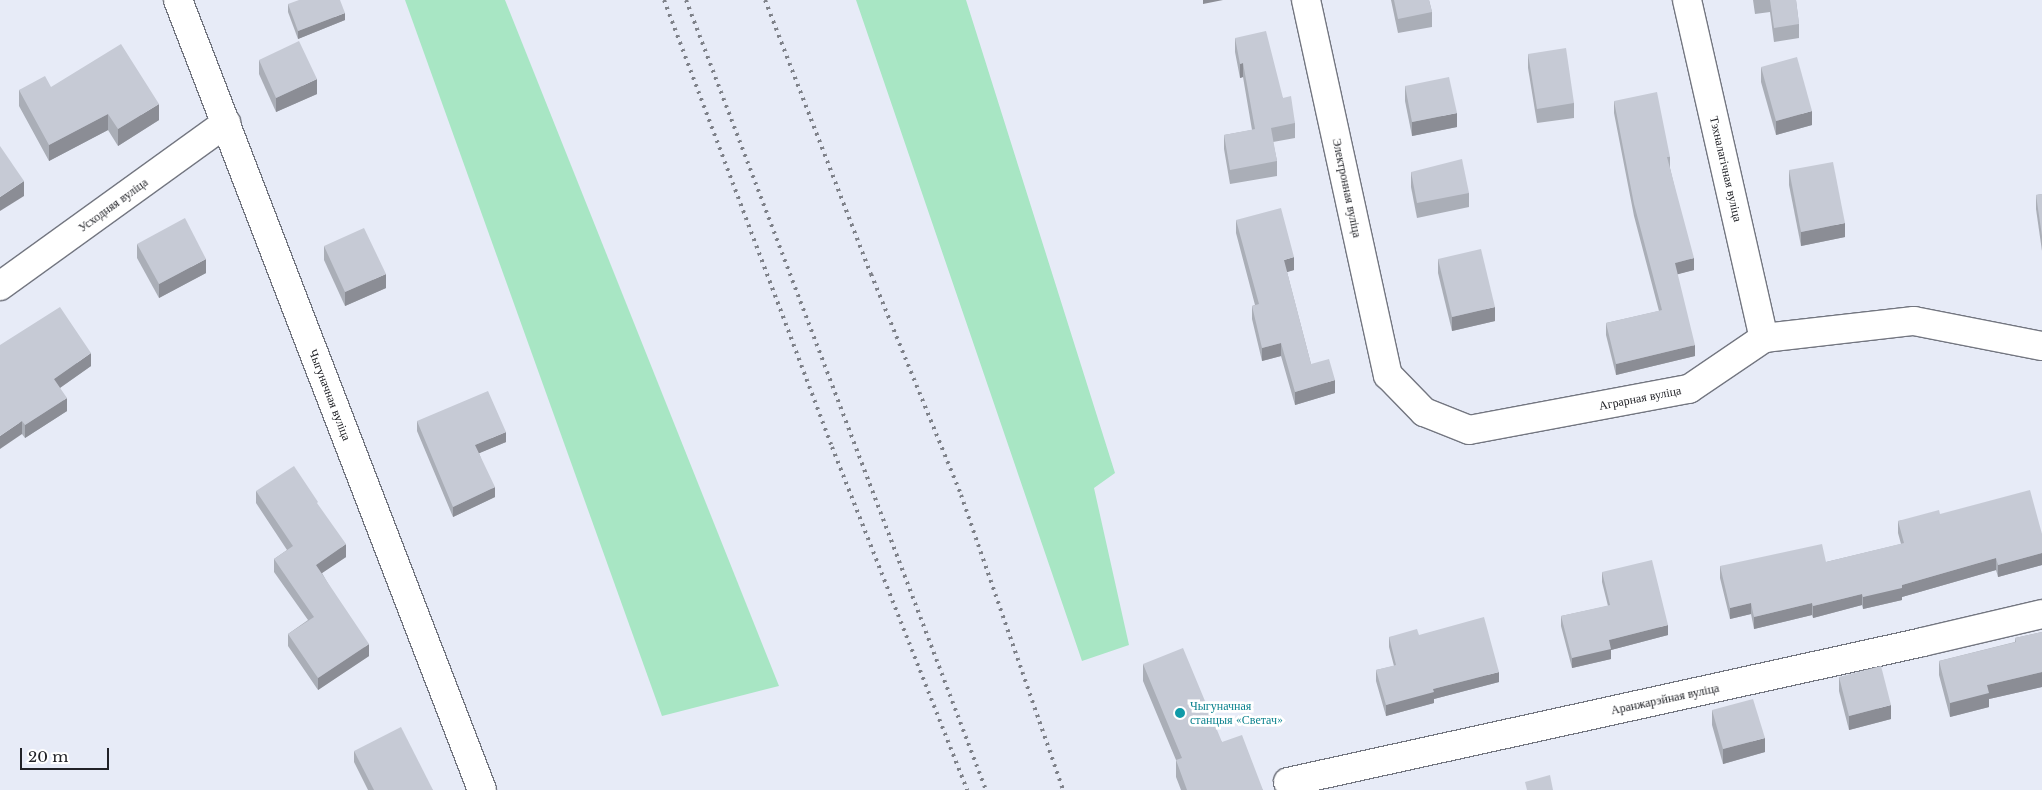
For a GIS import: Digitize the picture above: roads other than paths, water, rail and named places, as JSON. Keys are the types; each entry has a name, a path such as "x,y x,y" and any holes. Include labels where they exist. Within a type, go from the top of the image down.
{"street":[{"name":"Чыгуначная вуліца","path":"178,0 482,790"},
{"name":"Электронная вуліца","path":"1306,0 1388,375"},
{"name":"Тэхналагічная вуліца","path":"1687,0 1764,338"},
{"name":"Усходняя вуліца","path":"0,286 226,123"},
{"name":"Аграрная вуліца","path":"1388,375 1424,412 1469,430 1689,389 1764,338 1914,321 2042,346"},
{"name":"Аранжарэйная вуліца","path":"1288,782 1924,642 2042,614"}],"railway":[{"path":"664,0 832,447 967,790"},
{"path":"686,0 986,790"},
{"path":"765,0 871,274 961,495 1063,790"}],"place":[{"name":"Чыгуначная станцыя «Светач»","path":"1180,713"}]}
